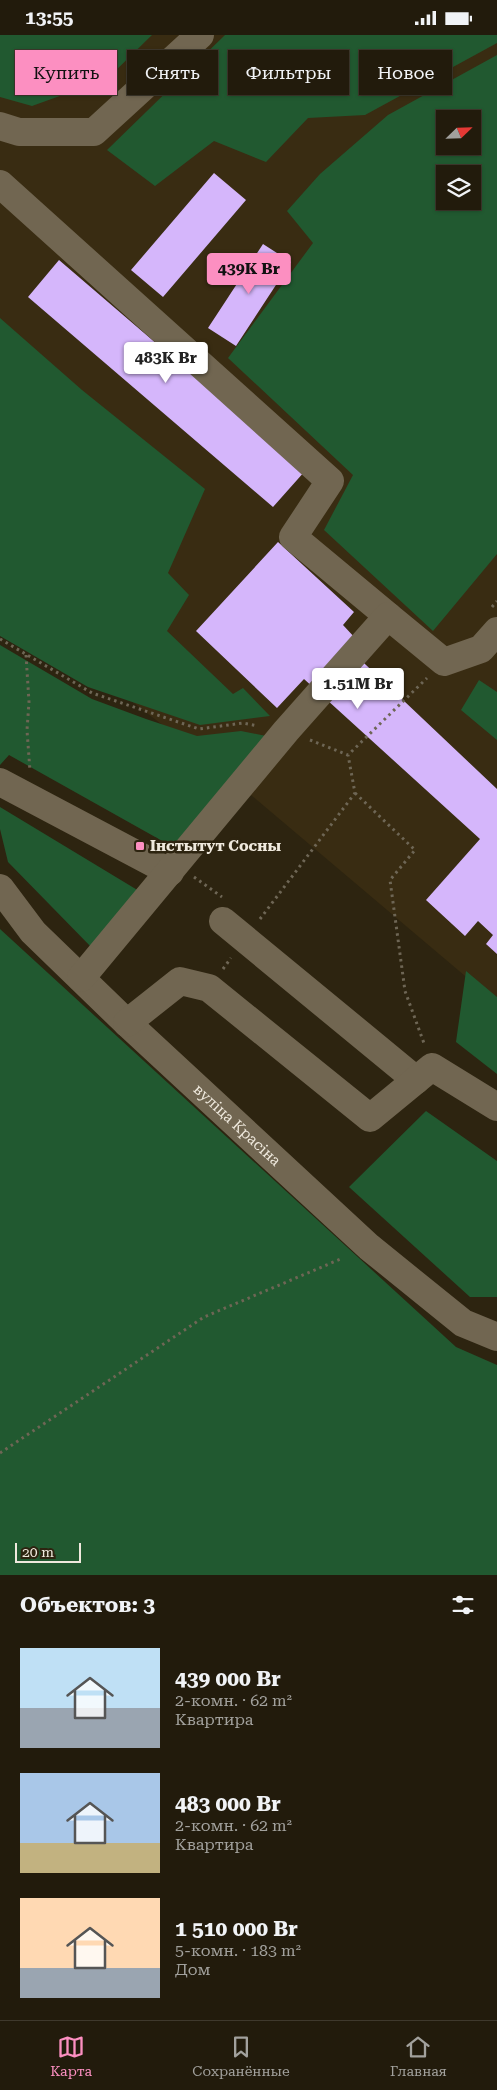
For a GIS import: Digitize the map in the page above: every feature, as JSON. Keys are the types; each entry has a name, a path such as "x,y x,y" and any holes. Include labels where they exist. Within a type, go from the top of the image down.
{"street":[{"path":"0,126 19,132 94,133 200,35"},
{"path":"0,184 330,481 293,537 444,662 481,649 497,631"},
{"path":"81,978 286,731 388,616"},
{"path":"0,782 170,872"},
{"name":"вуліца Красіна","path":"0,888 34,932 127,1023 369,1247 463,1323 497,1337"},
{"path":"223,921 424,1073 497,1107"},
{"path":"127,1023 180,981 208,988 370,1118 424,1073"}],"path":[{"path":"0,639 92,693 199,729 243,723"},
{"path":"26,654 29,701 27,730 30,774"},
{"path":"348,755 444,662"},
{"path":"286,731 348,755"},
{"path":"348,755 355,793 415,850 390,880 405,991 424,1073"},
{"path":"208,988 355,793"},
{"path":"0,1453 204,1317 369,1247"}],"shaded area":[{"path":"0,35 497,35 497,1003 232,779 0,599"}],"green space":[{"path":"0,35 152,35 137,50 127,50 127,59 117,69 117,50 15,50 15,95 63,95 32,106 0,97"},
{"path":"225,35 497,35 497,43 452,68 452,50 359,50 359,95 402,95 365,115 308,118 266,162 214,141 155,186 107,150 163,95 218,95 218,50 210,50"},
{"path":"497,55 497,554 433,631 324,530 353,475 228,358 313,243 287,211 320,174 388,115 424,95 452,95 452,80"},
{"path":"0,318 82,390 205,489 168,573 189,595 167,631 233,694 243,688 270,716 200,725 88,687 0,636"},
{"path":"0,645 92,699 146,719 197,736 241,731 271,737 173,847 9,755 0,765"},
{"path":"479,680 497,692 497,740 461,710"},
{"path":"0,807 139,891 94,950 8,862 0,829"},
{"path":"0,929 456,1347 497,1365 497,1575 0,1575"},
{"path":"466,971 497,997 497,1074 456,1042"},
{"path":"426,1111 497,1161 497,1297 470,1297 349,1187"}],"building":[{"path":"214,173 246,200 163,297 131,270"},
{"path":"263,244 291,262 236,346 208,328"},
{"path":"59,260 305,471 273,507 28,297"},
{"path":"278,542 354,612 343,625 356,639 347,647 497,789 497,954 486,944 493,935 478,921 465,936 426,900 480,839 304,679 277,708 196,631"}],"place":[{"name":"Інстытут Сосны","path":"140,846"}]}
